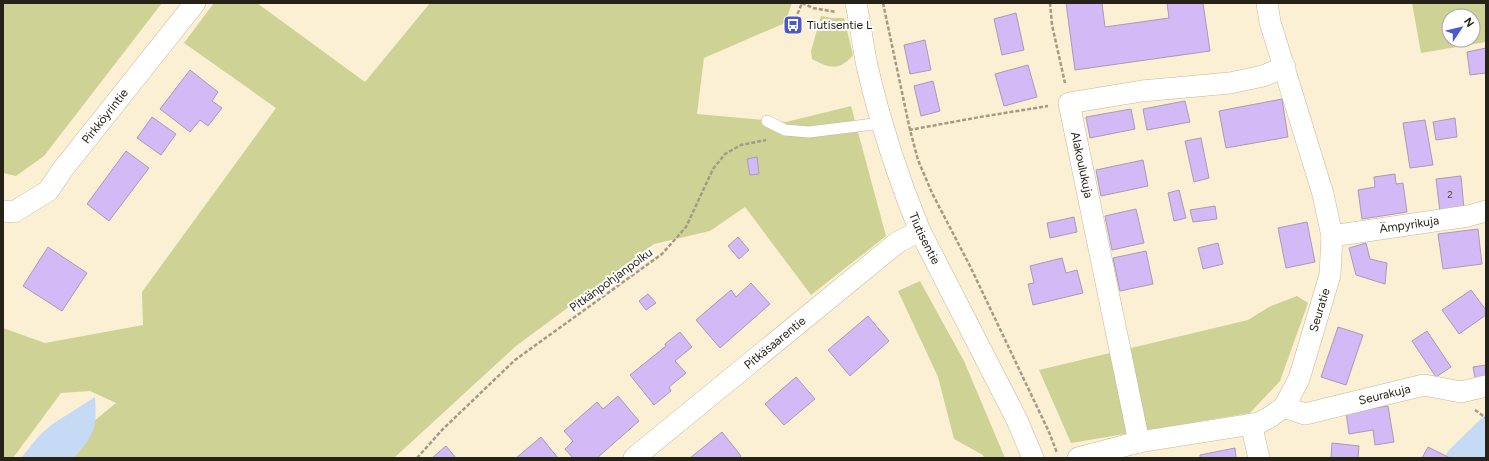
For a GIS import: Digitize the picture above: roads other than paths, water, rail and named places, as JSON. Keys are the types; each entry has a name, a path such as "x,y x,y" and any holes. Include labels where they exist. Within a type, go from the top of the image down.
{"street":[{"name":"Pirkköyrintie","path":"3,211 14,212 48,191 63,169 196,3"},
{"name":"Tiutisentie","path":"856,3 867,66 882,123 909,204 920,232 1017,420 1033,458"},
{"name":"Seuratie","path":"1078,458 1140,442 1259,423 1284,407 1299,379 1330,275 1332,236 1323,194 1270,22 1267,3"},
{"name":"Alakoulukuja","path":"1140,442 1069,103 1142,91 1230,83 1263,76 1285,67"},
{"name":"Ämpyrikuja","path":"1332,236 1468,216 1486,211"},
{"name":"Pitkäsaarentie","path":"634,458 898,242 920,232"},
{"name":"Seurakuja","path":"1284,407 1305,414 1424,385 1461,392 1486,386"},
{"path":"1251,424 1259,458"}],"lane":[{"path":"767,120 785,130 809,132 882,123"}],"water":[{"path":"95,397 96,416 93,430 86,443 74,458 21,458 38,437 51,425"},
{"path":"1486,414 1486,458 1443,458 1450,449"}],"place":[{"name":"Tiutisentie L","path":"793,25"}]}
